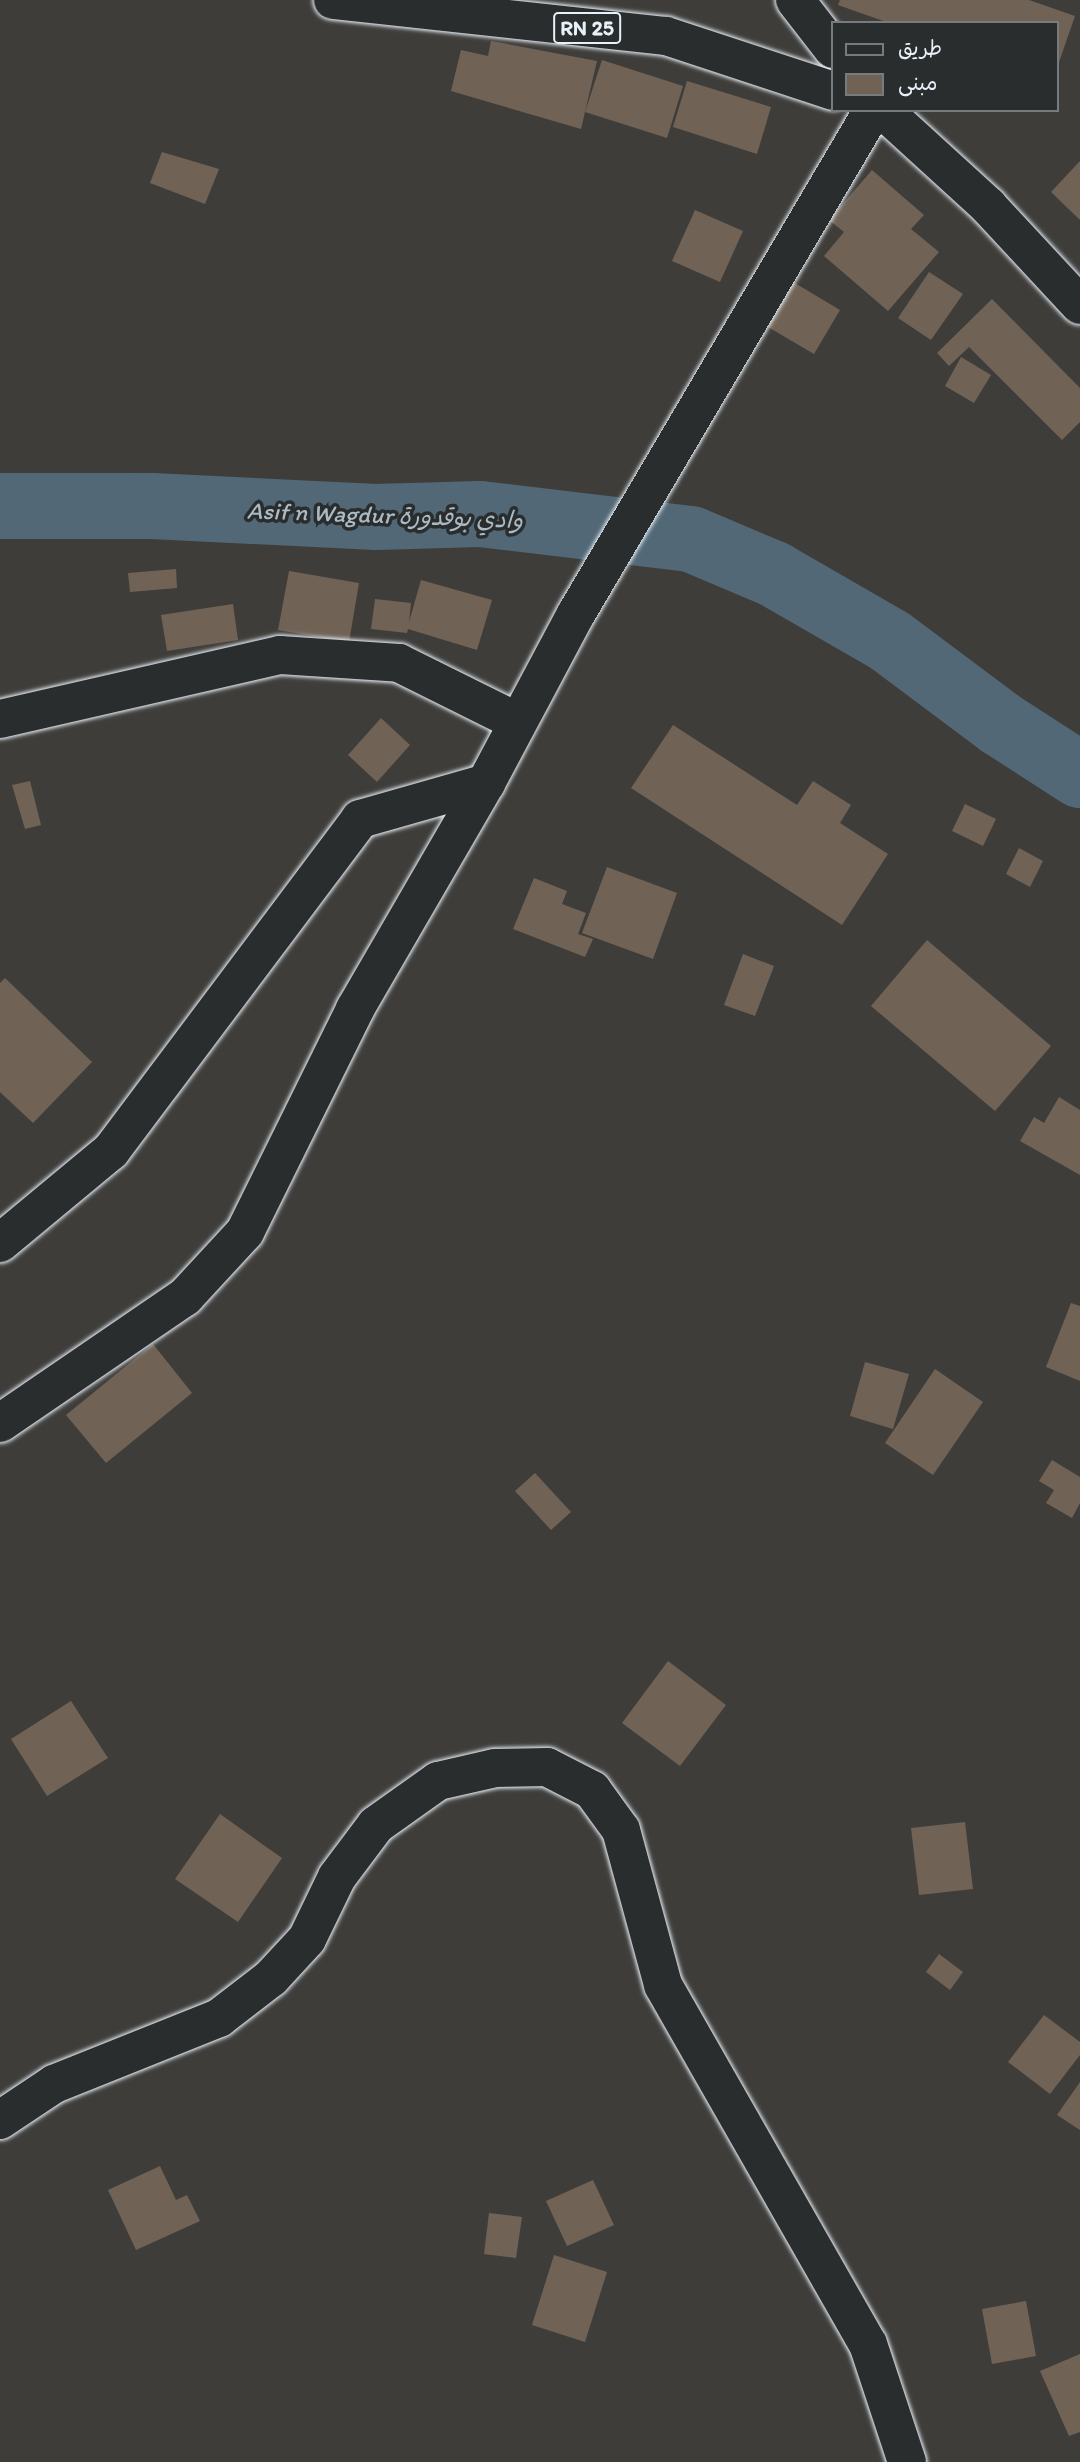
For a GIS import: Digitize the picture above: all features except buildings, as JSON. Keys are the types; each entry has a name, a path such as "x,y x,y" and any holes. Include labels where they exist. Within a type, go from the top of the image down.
{"main road":[{"name":"RN 25","path":"333,0 666,36 832,91"},
{"path":"794,0 832,48"},
{"path":"0,1423 185,1297 245,1232 355,1009 486,783 516,720 872,112"},
{"path":"885,112 988,206 1080,306"},
{"path":"0,719 280,655 399,663 516,720"},
{"path":"0,1243 111,1151 360,819 486,783"},
{"path":"0,2120 54,2084 219,2018 261,1986 307,1939 337,1877 376,1825 438,1781 495,1768 547,1767 592,1790 621,1830 663,1985 868,2344 907,2462"}],"waterway":[{"name":"Asif n Wagdur وادي بوقدورة","path":"0,506 152,506 376,517 480,514 691,539 774,574 890,641 1001,724 1080,775"}]}
